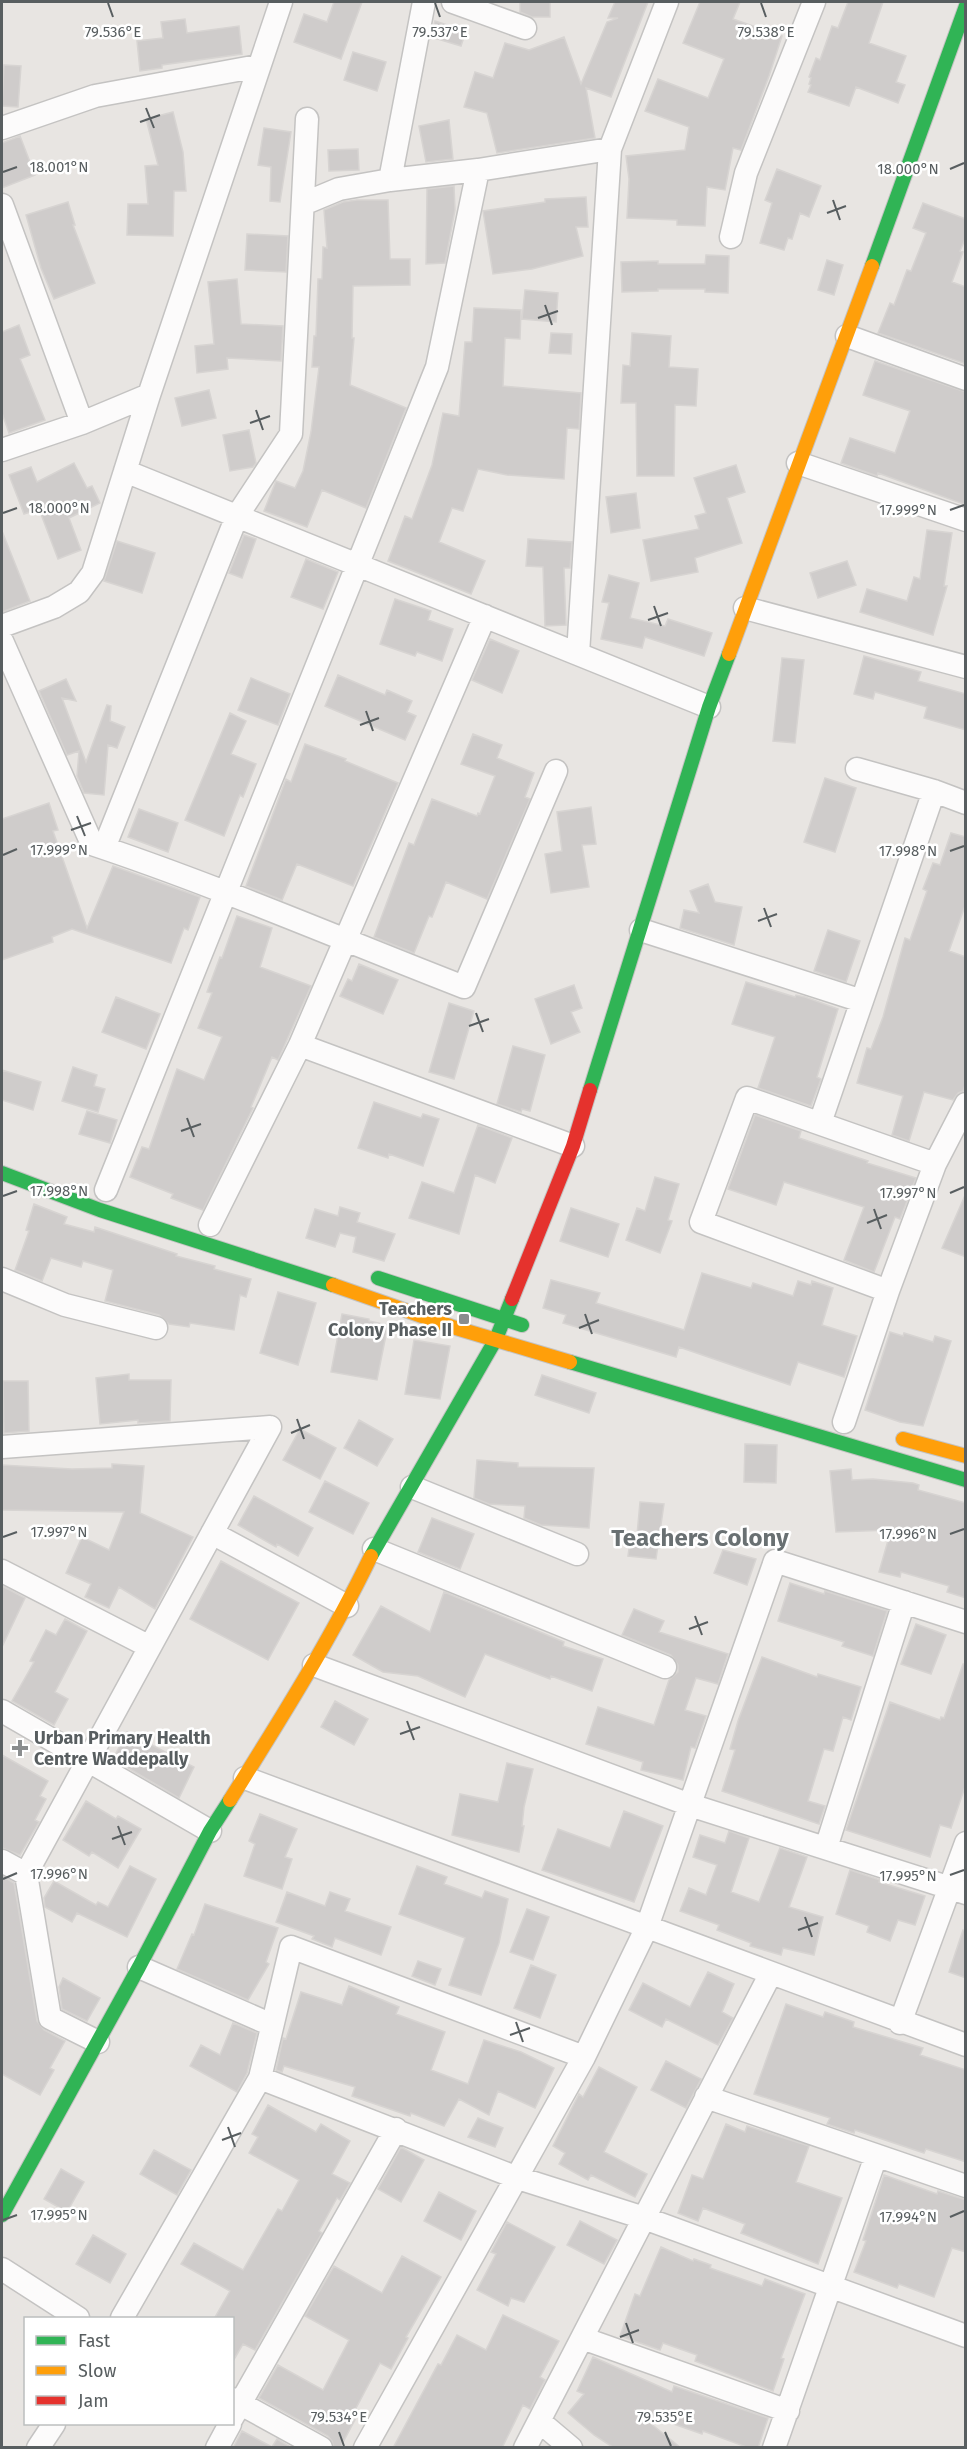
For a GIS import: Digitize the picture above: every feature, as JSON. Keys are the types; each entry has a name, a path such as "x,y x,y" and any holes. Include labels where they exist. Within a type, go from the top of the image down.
{"street":[{"path":"2,626 54,607 80,592 93,573 149,395 281,2"},
{"path":"390,180 424,2"},
{"path":"453,2 525,28"},
{"path":"578,654 610,149 667,2"},
{"path":"731,237 746,173 814,2"},
{"path":"2,2215 139,1967 210,1831 314,1665 374,1549 496,1339 573,1146 709,707 847,336 965,9"},
{"path":"2,128 95,96 259,66"},
{"path":"104,848 237,516 291,434 307,120"},
{"path":"303,204 339,189 610,149"},
{"path":"106,1190 228,892 437,367 478,170"},
{"path":"2,205 82,423"},
{"path":"847,336 966,379"},
{"path":"2,450 82,423 149,395"},
{"path":"798,463 966,520"},
{"path":"125,471 709,707"},
{"path":"745,608 966,667"},
{"path":"209,1225 300,1045 485,616"},
{"path":"2,641 92,844 228,892 464,987 556,771"},
{"path":"857,769 934,791 966,803"},
{"path":"820,1124 934,791"},
{"path":"641,930 862,1000"},
{"path":"300,1045 573,1146"},
{"path":"888,1291 701,1222 747,1098 935,1164"},
{"path":"845,1422 888,1291 935,1164 966,1104"},
{"path":"2,1173 100,1210 369,1297 456,1328 966,1480"},
{"path":"367,1274 534,1329"},
{"path":"2,1279 56,1302 156,1328"},
{"path":"2,1447 270,1427 26,1874 50,2018 98,2042"},
{"path":"888,1435 966,1456"},
{"path":"412,1487 577,1554"},
{"path":"212,1533 346,1606"},
{"path":"374,1549 665,1667"},
{"path":"365,2448 584,2056 647,1927 775,1561 966,1622"},
{"path":"2,1571 150,1647"},
{"path":"826,1848 904,1602"},
{"path":"314,1665 690,1805 957,1890"},
{"path":"2,1711 210,1831"},
{"path":"245,1778 966,2045"},
{"path":"900,2022 957,1890 966,1843"},
{"path":"2,1861 26,1874"},
{"path":"123,2317 260,2078 291,1947 584,2056"},
{"path":"139,1967 272,2025"},
{"path":"525,2448 771,1973"},
{"path":"260,2078 515,2177 644,2218 966,2336"},
{"path":"706,2097 966,2186"},
{"path":"321,2448 235,2407 396,2129"},
{"path":"774,2448 876,2156"},
{"path":"2,2270 75,2317"},
{"path":"582,2338 788,2411"},
{"path":"539,2421 571,2448"},
{"path":"38,2448 53,2425"},
{"path":"218,2448 230,2425"}],"building":[{"path":"334,2 362,2 341,59 294,42 304,14 327,22"},
{"path":"520,2 550,2 550,17 532,17 520,12"},
{"path":"615,2 648,2 611,97 586,88 595,138 497,153 487,113 464,107 475,72 493,78 505,43 529,50 564,37 581,84 607,22 618,18 608,18"},
{"path":"700,2 740,2 733,19 782,36 769,76 741,150 733,148 725,190 707,187 705,226 677,225 677,220 627,218 629,179 626,156 685,150 689,127 645,111 658,79 708,98 724,59 683,43"},
{"path":"848,2 883,2 869,43 906,56 896,82 905,85 898,103 856,87 849,106 808,92 811,85 809,77 816,58 820,60 832,26 838,28"},
{"path":"185,19 187,33 239,26 242,54 162,65 162,68 140,71 137,41 163,38 161,22"},
{"path":"435,21 466,31 461,46 431,37"},
{"path":"353,52 386,62 377,91 344,80"},
{"path":"4,65 21,66 18,107 2,106"},
{"path":"173,112 183,152 186,191 174,191 173,236 127,235 128,204 148,204 145,166 158,165 146,119"},
{"path":"449,120 453,159 426,162 419,126"},
{"path":"264,128 291,132 280,202 270,201 271,167 258,165"},
{"path":"20,136 35,175 2,188 2,143"},
{"path":"358,149 359,170 329,171 328,150"},
{"path":"777,169 821,186 809,217 800,213 792,239 788,238 784,250 760,243 772,203 765,200"},
{"path":"454,186 455,210 445,263 426,264 427,189"},
{"path":"586,197 588,227 576,227 583,256 532,269 493,274 483,211 545,202 545,199"},
{"path":"388,200 390,259 410,259 410,285 353,286 352,338 354,338 350,385 406,408 366,508 322,490 307,527 264,511 276,481 295,488 303,471 311,432 319,367 312,367 314,336 316,336 318,279 322,279 323,247 327,248 324,210 343,202"},
{"path":"68,202 75,225 73,225 95,283 54,299 41,268 26,215"},
{"path":"923,203 966,219 966,237 960,251 963,252 952,282 966,287 966,364 878,333 890,303 894,305 907,270 911,271 926,233 913,228"},
{"path":"247,234 288,236 286,272 245,270"},
{"path":"706,255 729,256 728,293 705,292 705,289 622,292 621,262 658,261 658,264 705,264"},
{"path":"827,260 843,265 834,295 818,290"},
{"path":"237,279 241,324 283,326 281,361 227,358 228,369 197,373 195,346 214,344 208,282"},
{"path":"525,290 558,293 556,322 522,319"},
{"path":"474,308 521,310 520,339 505,338 503,386 581,393 579,429 567,428 564,479 507,475 478,469 463,511 452,508 439,542 485,561 471,594 388,561 405,516 412,519 432,465 443,413 459,416 465,342 472,342"},
{"path":"19,325 30,355 20,359 45,420 9,433 2,413 2,332"},
{"path":"551,333 572,334 571,354 549,353"},
{"path":"632,333 671,336 669,367 698,369 696,406 675,405 674,476 637,476 636,403 621,403 623,365 630,366"},
{"path":"875,361 966,392 966,505 878,473 877,476 841,463 850,438 895,453 910,411 863,395"},
{"path":"209,390 216,418 182,426 175,398"},
{"path":"249,430 256,463 253,467 230,471 223,435"},
{"path":"74,463 87,488 92,486 100,503 69,518 81,550 58,559 39,509 24,514 9,475 31,467 37,482"},
{"path":"736,465 745,492 727,498 742,543 695,558 698,572 651,581 643,540 699,529 695,516 706,513 694,478"},
{"path":"636,493 640,528 611,533 606,497"},
{"path":"927,530 952,533 944,586 947,586 933,635 860,612 867,589 907,601 914,577 920,579"},
{"path":"2,531 30,601 2,612"},
{"path":"244,535 256,539 242,578 229,573"},
{"path":"528,539 572,542 570,568 564,568 566,625 545,626 543,567 526,566"},
{"path":"117,541 155,553 142,593 104,581"},
{"path":"306,559 338,572 323,609 291,597"},
{"path":"847,561 856,585 818,598 810,573"},
{"path":"609,575 639,583 630,618 665,626 668,619 712,633 704,656 645,637 642,648 601,639 609,603 602,602"},
{"path":"395,599 431,611 428,620 453,629 442,661 417,652 415,656 380,644"},
{"path":"490,639 519,651 502,693 472,680"},
{"path":"864,656 921,672 918,681 966,694 966,730 924,718 927,707 875,692 873,699 854,694"},
{"path":"782,658 804,660 795,743 773,741"},
{"path":"338,675 385,695 387,690 412,701 407,712 416,716 405,740 325,706"},
{"path":"251,678 290,694 278,725 238,710"},
{"path":"66,679 76,701 62,698 86,762 107,705 111,706 110,721 125,727 117,748 108,745 104,795 84,793 77,776 79,751 67,755 39,691"},
{"path":"230,713 246,721 231,754 256,764 243,797 240,795 224,836 185,820"},
{"path":"473,734 502,745 497,758 534,773 525,797 530,799 487,899 446,882 414,953 374,937 409,843 414,845 432,799 477,816 478,813 480,814 495,776 461,764"},
{"path":"305,744 346,759 345,761 398,783 353,886 297,864 282,900 246,886 286,779 291,782"},
{"path":"825,778 856,788 835,852 804,842"},
{"path":"49,803 58,830 53,831 87,928 113,866 200,897 188,930 184,928 171,963 72,929 52,937 53,942 2,960 2,819"},
{"path":"591,807 596,844 582,845 589,887 551,893 545,854 562,851 557,812"},
{"path":"139,809 178,823 168,852 128,837"},
{"path":"951,833 966,837 966,903 949,951 966,957 966,1082 963,1091 958,1093 953,1100 924,1092 909,1141 892,1135 903,1096 857,1083 867,1048 871,1049 883,1017 905,938 910,940 927,891 923,889 933,863 940,865"},
{"path":"708,884 715,902 742,907 734,945 680,928 684,910 699,913 690,891"},
{"path":"237,916 272,928 260,967 311,986 278,1060 272,1057 251,1107 253,1108 203,1210 171,1198 173,1194 130,1177 142,1147 149,1149 177,1069 204,1080 222,1037 198,1028 212,993 207,992"},
{"path":"828,930 860,941 846,982 814,971"},
{"path":"359,964 398,980 383,1014 340,996 348,979 352,981"},
{"path":"746,982 795,997 796,995 805,997 838,1009 817,1077 821,1079 811,1106 758,1088 775,1037 732,1024"},
{"path":"574,985 582,1008 571,1012 580,1032 551,1044 535,999"},
{"path":"116,997 160,1014 146,1049 102,1032"},
{"path":"449,1003 474,1011 454,1079 429,1072"},
{"path":"513,1046 545,1055 530,1111 522,1109 521,1112 497,1104"},
{"path":"73,1067 97,1075 94,1086 105,1089 98,1112 62,1101"},
{"path":"2,1070 41,1082 33,1110 2,1100"},
{"path":"374,1102 421,1118 423,1114 439,1119 423,1166 389,1154 388,1158 358,1148"},
{"path":"87,1111 117,1120 110,1143 79,1134"},
{"path":"755,1115 801,1131 799,1138 916,1178 900,1219 895,1217 874,1272 844,1260 864,1207 784,1182 776,1205 728,1189"},
{"path":"478,1125 512,1138 495,1183 475,1175 459,1234 409,1218 422,1182 454,1193"},
{"path":"655,1177 679,1184 668,1220 672,1221 660,1253 626,1240 637,1208 645,1211"},
{"path":"966,1193 966,1257 942,1248"},
{"path":"34,1204 67,1217 64,1224 94,1232 95,1227 177,1254 176,1256 215,1266 214,1269 251,1279 246,1297 240,1295 234,1330 190,1323 189,1327 169,1324 159,1315 105,1301 113,1270 83,1261 81,1267 51,1258 42,1281 15,1270 29,1231 26,1230"},
{"path":"340,1207 360,1213 357,1222 395,1234 384,1261 353,1252 356,1237 340,1233 335,1247 306,1238 315,1209 338,1216"},
{"path":"571,1208 619,1224 608,1257 560,1241"},
{"path":"702,1273 751,1288 753,1283 793,1296 798,1281 811,1285 812,1281 833,1288 822,1325 857,1336 844,1377 798,1362 790,1385 679,1347 676,1357 563,1323 566,1315 543,1308 551,1280 600,1293 596,1303 684,1330"},
{"path":"278,1292 316,1303 298,1365 260,1353"},
{"path":"342,1314 388,1325 377,1380 331,1372"},
{"path":"890,1332 903,1336 904,1333 933,1342 935,1336 951,1341 923,1426 900,1422 865,1410"},
{"path":"414,1340 450,1346 440,1399 405,1394"},
{"path":"129,1374 129,1380 171,1380 170,1421 138,1423 138,1420 100,1424 96,1378"},
{"path":"542,1375 596,1393 589,1413 535,1395"},
{"path":"3,1381 28,1381 29,1431 4,1433"},
{"path":"359,1420 393,1439 377,1466 344,1448"},
{"path":"300,1429 336,1448 320,1479 283,1460"},
{"path":"745,1444 777,1445 776,1483 744,1482"},
{"path":"477,1460 518,1463 518,1467 594,1468 589,1528 541,1525 524,1518 525,1506 489,1504 474,1498"},
{"path":"112,1464 144,1466 140,1513 193,1537 155,1609 119,1587 109,1608 85,1597 91,1584 66,1573 82,1537 109,1550 124,1512 2,1510 2,1465 72,1469 112,1468"},
{"path":"851,1469 852,1480 873,1479 913,1483 919,1485 918,1490 966,1503 966,1598 947,1592 949,1586 901,1572 900,1577 879,1572 891,1530 836,1532 830,1471"},
{"path":"325,1481 369,1503 353,1534 309,1512"},
{"path":"254,1496 313,1528 298,1556 277,1544 276,1547 238,1525"},
{"path":"640,1502 664,1504 656,1559 628,1556 631,1534 637,1535"},
{"path":"432,1518 474,1534 460,1569 418,1552"},
{"path":"723,1550 756,1559 747,1585 714,1573"},
{"path":"221,1561 299,1603 268,1660 190,1619"},
{"path":"790,1583 824,1594 825,1591 887,1611 873,1656 842,1646 844,1642 778,1621"},
{"path":"2,1586 25,1598 2,1647"},
{"path":"444,1592 564,1642 563,1646 603,1659 592,1691 551,1676 550,1679 485,1654 465,1697 418,1676 383,1672 353,1655 381,1606 430,1632"},
{"path":"634,1609 664,1621 659,1632 728,1654 718,1684 696,1678 685,1710 706,1716 695,1748 691,1747 683,1780 641,1770 643,1762 586,1744 598,1707 654,1725 669,1680 678,1672 678,1665 671,1655 622,1635"},
{"path":"65,1619 87,1631 55,1692 68,1699 54,1725 12,1701 34,1662 30,1661 46,1630 56,1635"},
{"path":"916,1624 946,1635 931,1674 901,1664"},
{"path":"762,1657 817,1677 818,1674 861,1687 851,1720 843,1717 833,1751 824,1749 808,1801 825,1806 819,1824 722,1791 735,1750 730,1749 738,1721"},
{"path":"963,1664 966,1664 966,1784 951,1828 940,1825 930,1857 846,1830 890,1702 940,1720 941,1717 944,1718"},
{"path":"335,1701 368,1719 354,1745 321,1727"},
{"path":"127,1732 194,1767 179,1798 113,1759"},
{"path":"2,1755 48,1781 40,1796 46,1799 35,1820 39,1822 20,1855 2,1848"},
{"path":"507,1763 533,1769 524,1807 522,1826 524,1826 519,1852 452,1835 460,1794 498,1802"},
{"path":"86,1801 116,1819 118,1816 141,1829 118,1868 92,1852 89,1856 63,1840"},
{"path":"624,1811 663,1826 634,1902 542,1870 558,1829 610,1848"},
{"path":"260,1814 297,1829 285,1857 292,1859 282,1889 244,1876 255,1844 249,1841"},
{"path":"729,1831 749,1838 731,1892 759,1902 780,1848 807,1857 789,1907 823,1917 814,1955 783,1948 781,1955 750,1946 751,1943 717,1930 719,1925 680,1911 689,1888 706,1895 717,1865 693,1857 700,1835 725,1843"},
{"path":"130,1866 156,1879 127,1937 77,1913 72,1922 45,1907 44,1898 54,1881 96,1905 98,1902 108,1907"},
{"path":"417,1866 447,1877 444,1884 482,1898 485,1891 508,1899 499,1943 481,1995 449,1985 465,1938 399,1914"},
{"path":"850,1870 880,1880 879,1882 925,1896 915,1925 898,1920 890,1941 867,1932 869,1926 836,1914"},
{"path":"2,1876 14,1883 37,2021 44,2030 65,2041 50,2068 54,2070 40,2095 2,2074"},
{"path":"287,1892 325,1906 330,1892 350,1899 345,1911 391,1927 381,1955 335,1938 332,1947 312,1939 314,1936 276,1922"},
{"path":"205,1904 278,1928 266,1962 269,1964 248,2000 177,1969 192,1934 194,1935"},
{"path":"527,1909 549,1917 533,1960 510,1952"},
{"path":"963,1930 966,1931 966,1978 949,1972"},
{"path":"418,1961 441,1969 435,1985 412,1976"},
{"path":"531,1965 556,1975 540,2018 514,2008"},
{"path":"708,1972 734,1984 722,2012 733,2018 718,2045 666,2019 662,2027 629,2010 643,1983 690,2007"},
{"path":"63,1978 100,1998 87,2021 62,2009 59,1987"},
{"path":"349,1986 399,2007 396,2014 445,2032 431,2070 468,2084 484,2040 521,2052 554,2068 535,2108 498,2091 489,2115 459,2099 444,2126 411,2113 410,2116 352,2096 355,2087 284,2066 282,2072 276,2070 283,2038 286,2039 301,1992 342,2005"},
{"path":"786,2004 823,2017 825,2012 854,2022 853,2027 923,2048 920,2055 966,2070 966,2162 926,2149 924,2153 855,2130 854,2133 827,2124 830,2118 754,2094"},
{"path":"233,2023 257,2033 247,2073 237,2092 190,2066 201,2045 220,2055"},
{"path":"666,2061 701,2079 686,2108 651,2090"},
{"path":"599,2067 637,2087 604,2152 647,2174 635,2197 591,2175 588,2180 559,2164 565,2153 553,2146 579,2094 583,2097"},
{"path":"268,2105 316,2132 321,2124 350,2141 332,2174 350,2183 340,2200 337,2198 319,2231 322,2233 255,2350 243,2344 234,2360 234,2317 215,2317 230,2291 181,2264 194,2243 243,2270 278,2209 282,2211 299,2180 249,2153 258,2137 252,2134"},
{"path":"478,2118 503,2128 495,2147 468,2137"},
{"path":"726,2124 745,2132 747,2126 809,2146 796,2182 842,2198 818,2264 741,2233 745,2224 703,2208 698,2221 678,2213 692,2175 703,2179"},
{"path":"401,2147 424,2160 401,2202 378,2189"},
{"path":"154,2150 191,2170 177,2195 140,2174"},
{"path":"61,2169 84,2182 67,2212 44,2199"},
{"path":"884,2175 937,2194 938,2191 966,2200 966,2252 952,2248 934,2297 899,2284 897,2288 854,2272 866,2241 863,2240"},
{"path":"439,2192 476,2211 461,2240 424,2221"},
{"path":"580,2221 617,2240 604,2264 567,2245"},
{"path":"507,2222 555,2247 524,2302 511,2298 508,2306 477,2290 496,2254 491,2252"},
{"path":"93,2235 126,2254 110,2283 76,2264"},
{"path":"661,2247 693,2261 694,2259 711,2265 710,2268 762,2286 765,2279 805,2294 781,2358 784,2359 773,2391 695,2361 697,2355 663,2343 660,2350 620,2336 635,2294 640,2296"},
{"path":"402,2256 441,2277 406,2337 408,2338 391,2369 380,2363 354,2412 358,2414 340,2448 334,2448 328,2436 259,2398 278,2365 323,2390 349,2340 305,2316 334,2266 382,2293"},
{"path":"503,2315 559,2341 540,2377 545,2380 530,2409 523,2405 502,2448 393,2448 438,2364 441,2365 457,2335 486,2350"},
{"path":"593,2357 672,2392 674,2386 768,2418 758,2448 749,2448 703,2431 702,2434 634,2410 681,2448 614,2448 568,2413 584,2394 577,2391"},
{"path":"242,2431 272,2447 277,2439 292,2448 233,2448"}],"traffic: fast":[{"path":"872,266 966,6"},
{"path":"590,1090 709,707 729,654"},
{"path":"2,1173 100,1210 333,1285"},
{"path":"378,1278 522,1325"},
{"path":"371,1556 496,1339 512,1299"},
{"path":"570,1362 966,1480"},
{"path":"2,2215 139,1967 210,1831 230,1800"}],"traffic: slow":[{"path":"729,654 872,266"},
{"path":"333,1285 456,1328 570,1362"},
{"path":"903,1439 966,1456"},
{"path":"230,1800 322,1649 371,1556"}],"traffic: jam":[{"path":"512,1299 573,1146 590,1090"}],"place":[{"name":"Teachers Colony Phase II","path":"464,1319"},
{"name":"Urban Primary Health Centre Waddepally","path":"20,1748"}],"district":[{"name":"Teachers Colony","path":"700,1538"}]}
